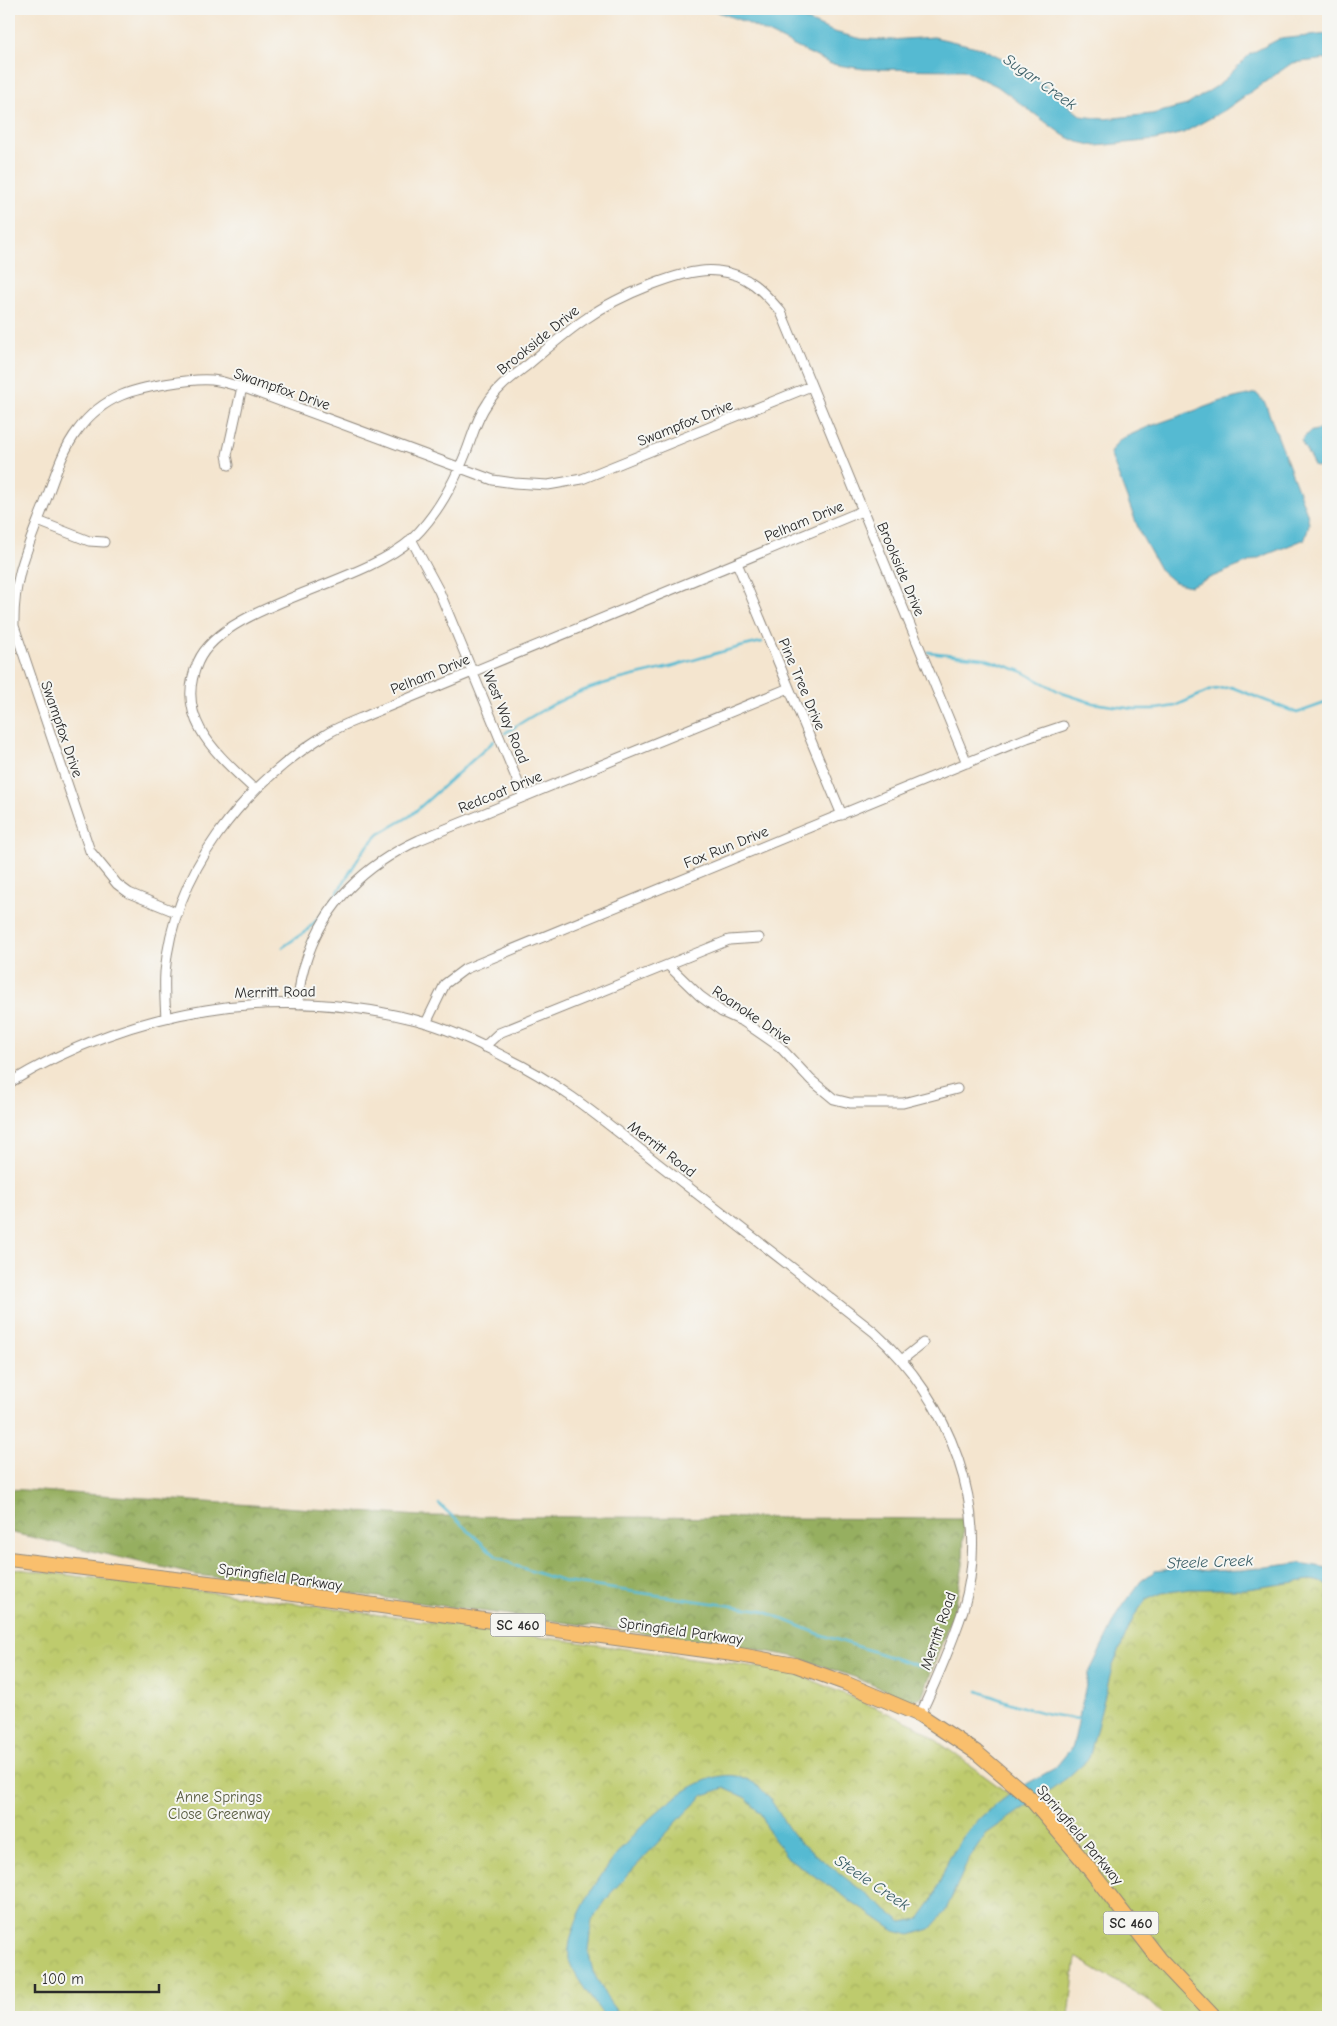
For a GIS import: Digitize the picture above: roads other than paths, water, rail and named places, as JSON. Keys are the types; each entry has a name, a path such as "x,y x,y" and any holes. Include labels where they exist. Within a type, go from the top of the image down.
{"main road":[{"name":"Springfield Parkway","path":"9,1559 250,1588 740,1655 795,1665 844,1682 920,1715 976,1752 1026,1794 1053,1825 1159,1959 1214,2017"}],"street":[{"name":"Brookside Drive","path":"254,789 216,752 198,726 192,710 191,694 198,662 206,649 227,628 367,568 387,558 411,540 436,512 446,496 481,412 503,385 588,316 619,300 692,271 719,271 738,275 751,281 764,292 781,312 967,763"},
{"name":"Swampfox Drive","path":"178,913 129,893 112,878 90,851 14,626 13,600 17,579 38,521 66,448 78,430 94,412 122,394 188,381 212,380 242,387 458,468 514,484 548,484 582,479 811,386"},
{"path":"229,465 227,454 242,387"},
{"name":"Pelham Drive","path":"166,1018 165,972 178,913 195,873 209,845 254,789 279,768 326,734 862,512"},
{"path":"38,521 88,540 104,542"},
{"name":"West Way Road","path":"411,540 439,591 524,797"},
{"name":"Pine Tree Drive","path":"737,563 842,815"},
{"name":"Redcoat Drive","path":"299,1004 300,983 312,945 335,904 355,881 384,858 400,849 789,688"},
{"name":"Fox Run Drive","path":"426,1024 445,984 465,969 967,763 1063,726"},
{"path":"484,1047 499,1033 729,940 759,938"},
{"name":"Roanoke Drive","path":"668,965 700,996 715,1007 744,1022 780,1047 811,1080 834,1099 850,1103 903,1103 957,1089"},
{"name":"Merritt Road","path":"9,1083 66,1052 103,1036 166,1018 230,1007 270,1003 299,1004 345,1006 426,1024 484,1047 537,1075 583,1106 868,1327 903,1359 924,1388 948,1432 966,1490 971,1538 970,1572 963,1608 938,1676 920,1715"},
{"path":"903,1359 923,1343"}],"water":[{"name":"Sugar Creek","path":"710,9 780,9 834,32 862,39 890,40 934,37 981,48 1010,62 1043,84 1081,116 1104,119 1152,114 1187,105 1220,84 1250,54 1279,39 1328,34 1328,59 1292,63 1225,110 1183,133 1155,140 1096,146 1078,142 1063,135 997,86 963,70 864,69 831,64 745,22"},
{"path":"1256,393 1265,403 1307,513 1309,524 1305,539 1190,586 1174,582 1161,571 1140,533 1110,453 1119,440 1148,427 1222,401"},
{"path":"1328,427 1328,465 1315,467 1301,441 1309,432"},
{"path":"1299,1563 1328,1568 1328,1586 1322,1582 1310,1580 1247,1589 1189,1589 1162,1593 1146,1600 1134,1616 1112,1668 1089,1758 1067,1778 986,1834 968,1861 945,1912 930,1929 910,1935 895,1931 788,1858 771,1835 760,1813 746,1798 724,1788 704,1795 687,1811 611,1893 592,1920 588,1950 593,1972 609,2001 621,2017 605,2017 574,1972 569,1959 572,1934 585,1903 605,1870 631,1838 660,1809 690,1788 719,1777 744,1778 754,1784 770,1799 788,1828 803,1845 902,1922 919,1919 932,1901 949,1859 963,1837 982,1816 1014,1791 1055,1768 1073,1746 1088,1675 1120,1610 1141,1581 1155,1571 1184,1568 1208,1571 1242,1570"}],"waterway":[{"path":"505,733 552,705 590,688 762,642"},
{"path":"928,652 983,658 1021,671 1062,693 1093,703 1134,709 1157,709 1175,706 1211,690 1231,687 1297,713 1328,702"},
{"path":"283,947 306,931 326,911 363,851 379,834 410,816 494,741"},
{"path":"439,1504 496,1556 516,1566 565,1582 761,1610 819,1634 928,1669"},
{"path":"978,1691 1027,1708 1079,1719"}],"water label":[{"name":"Steele Creek","path":"1210,1562"},
{"name":"Steele Creek","path":"872,1883"}],"park label":[{"name":"Anne Springs Close Greenway","path":"219,1806"}]}
